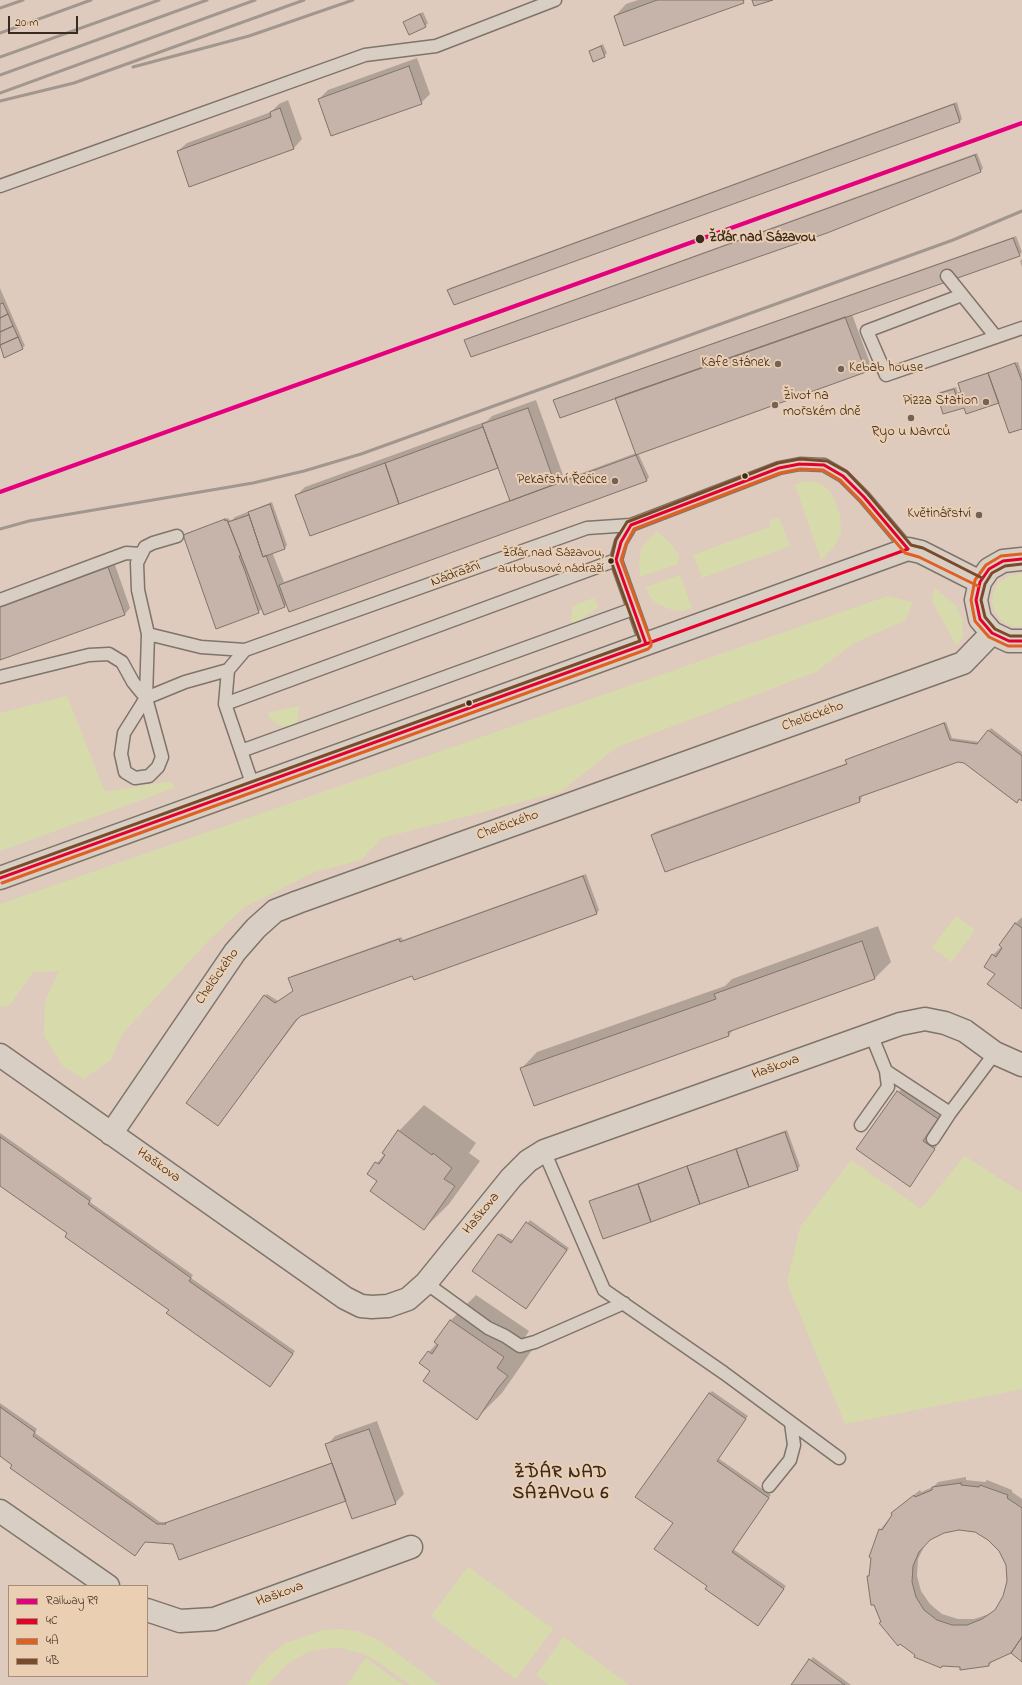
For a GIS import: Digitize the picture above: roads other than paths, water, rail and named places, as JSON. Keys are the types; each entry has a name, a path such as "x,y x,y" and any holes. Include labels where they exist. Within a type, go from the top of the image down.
{"street":[{"path":"0,878 908,550 921,552 980,582"},
{"path":"1022,559 1011,559 996,564 989,569 980,582 976,600 980,619 992,633 1009,641 1022,641"},
{"name":"Chelčického","path":"111,1134 235,952 256,928 275,911 963,663 992,633"},
{"name":"Haškova","path":"0,1055 345,1298 361,1306 388,1306 408,1299 426,1282 511,1178 528,1161 544,1151 871,1034 900,1024 925,1019 945,1023 965,1032 995,1052 1022,1065"},
{"path":"0,1511 107,1585"},
{"name":"Haškova","path":"148,1610 180,1621 214,1619 411,1547"}],"lane":[{"path":"0,186 365,55 436,46 555,0"},
{"path":"947,276 996,337"},
{"path":"962,295 867,331 886,375 1022,328"},
{"name":"Nádražní","path":"245,650 587,528 631,525 779,468 800,464 824,465 843,476 864,497 908,550"},
{"path":"631,525 621,542 616,560 646,644"},
{"path":"177,536 153,543 145,548 137,563 138,590 148,634 146,698 162,757 158,767 148,776 135,778 124,772 121,754 124,733 146,698 185,682 228,670 245,650"},
{"path":"0,600 126,553 142,554"},
{"path":"225,704 616,560"},
{"path":"241,751 633,609"},
{"path":"148,634 201,647 245,650"},
{"path":"0,677 89,655 109,654 122,662 133,682 146,698"},
{"path":"228,670 225,704 253,786"},
{"path":"861,1125 888,1087 886,1071 871,1034"},
{"path":"933,1139 995,1052"},
{"path":"886,1071 950,1114"},
{"path":"544,1151 604,1290 840,1458"},
{"path":"426,1282 488,1328 520,1346 535,1342 624,1303"},
{"path":"769,1486 790,1460 794,1445 791,1423"}],"railway":[{"path":"0,8 23,0"},
{"path":"0,33 91,0"},
{"path":"0,57 159,0"},
{"path":"0,75 207,0"},
{"path":"0,93 255,0"},
{"path":"0,101 74,83 304,0"},
{"path":"133,67 249,36 353,0"},
{"path":"0,529 29,521 253,483 304,471 361,454 953,240 1022,211"}],"rail line":[{"name":"R9","path":"0,492 1022,123"}],"place":[{"name":"Žďár nad Sázavou","path":"700,239"},
{"name":"Kafe stánek","path":"778,364"},
{"name":"Kebab house","path":"841,369"},
{"name":"Pizza Station","path":"986,402"},
{"name":"Život na mořském dně","path":"775,405"},
{"name":"Ryo u Navrců","path":"911,418"},
{"name":"Pekařství Řečice","path":"615,481"},
{"name":"Květinářství","path":"979,515"},
{"name":"Žďár nad Sázavou, autobusové nádraží","path":"611,561"}],"district":[{"name":"ŽĎÁR NAD SÁZAVOU 6","path":"561,1484"}]}
